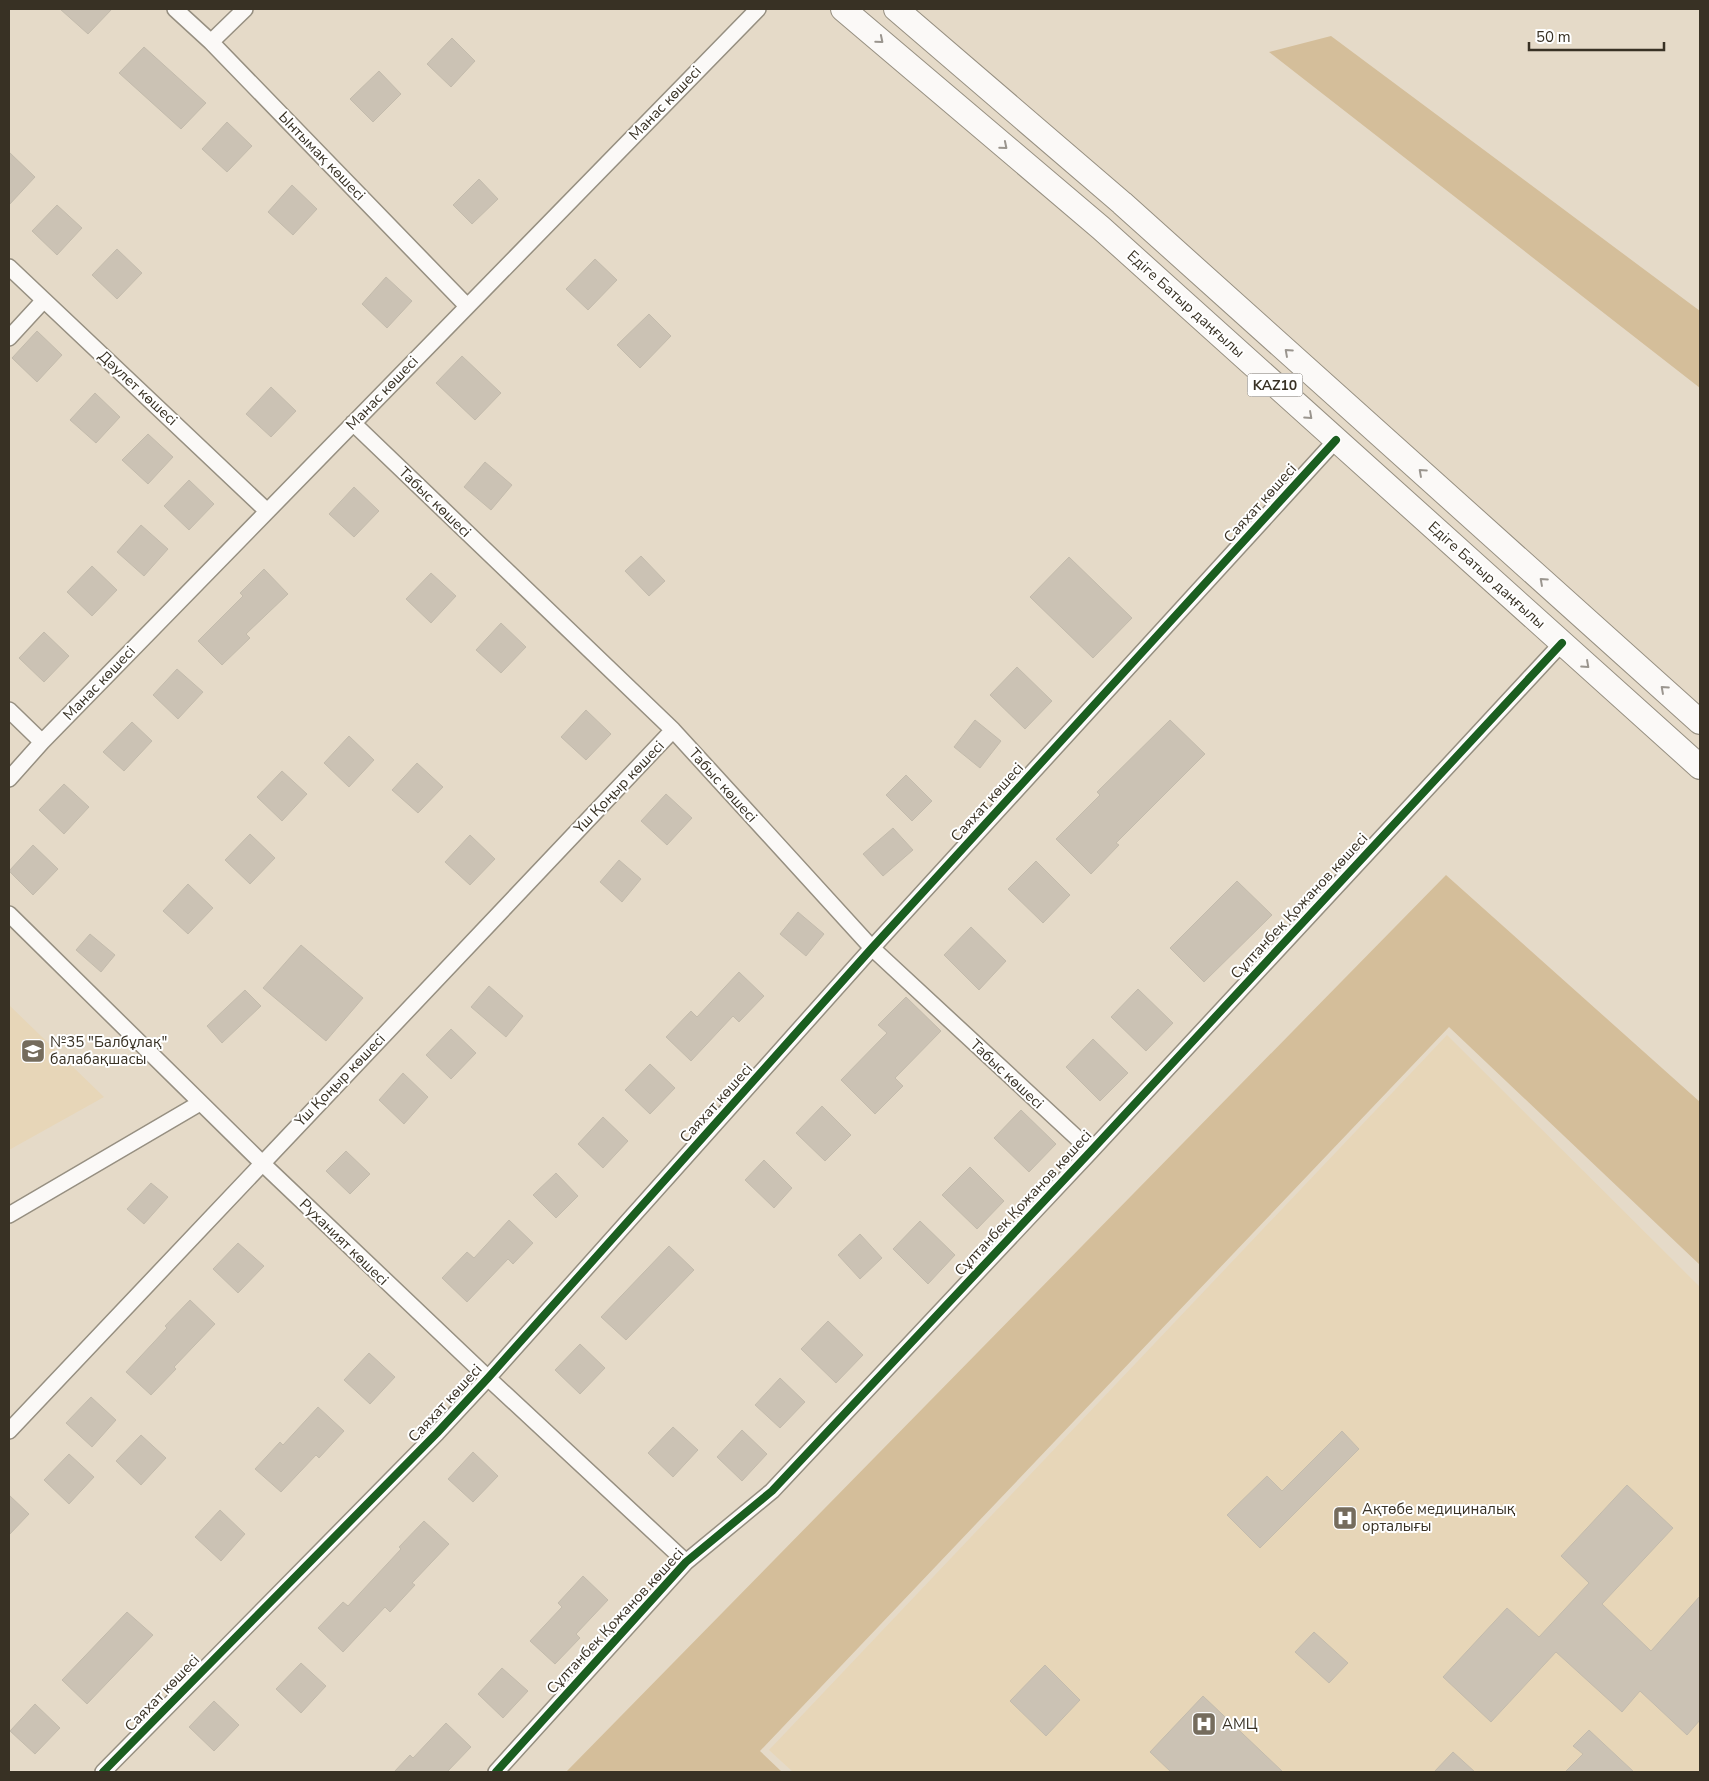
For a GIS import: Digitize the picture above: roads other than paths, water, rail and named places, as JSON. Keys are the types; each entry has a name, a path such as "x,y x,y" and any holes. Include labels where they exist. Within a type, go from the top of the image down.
{"main road":[{"name":"Едіге Батыр даңғылы","path":"843,9 1101,228 1700,767"},
{"name":"KAZ10","path":"896,9 1122,203 1700,722"}],"street":[{"name":"Ынтымақ көшесі","path":"175,9 211,42 467,306"},
{"path":"211,42 245,9"},
{"name":"Манас көшесі","path":"9,779 42,742 758,9"},
{"name":"Дәулет көшесі","path":"9,267 267,511"},
{"path":"9,338 44,300"},
{"name":"Табыс көшесі","path":"353,423 673,730 872,948 1091,1150"},
{"name":"Саяхат көшесі","path":"103,1772 437,1433 488,1378 872,948 1336,440"},
{"name":"Сұлтанбек Қожанов көшесі","path":"496,1772 686,1562 772,1491 1562,643"},
{"path":"9,710 42,742"},
{"name":"Үш Қоңыр көшесі","path":"9,1431 673,730"},
{"name":"Руханият көшесі","path":"9,914 262,1163 488,1378 686,1562"},
{"path":"9,1215 200,1103"}],"place":[{"name":"№35 \"Балбұлақ\" балабақшасы","path":"33,1051"},
{"name":"Ақтөбе медициналық орталығы","path":"1345,1518"},
{"name":"АМЦ","path":"1204,1724"}]}
